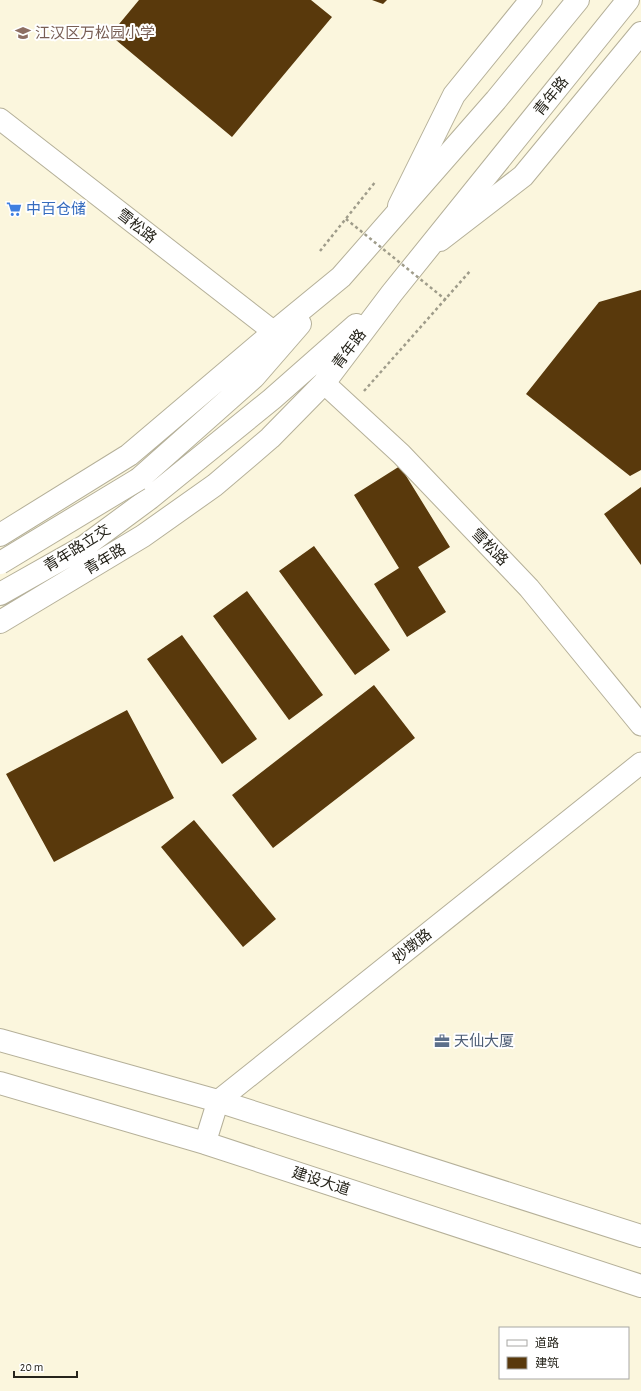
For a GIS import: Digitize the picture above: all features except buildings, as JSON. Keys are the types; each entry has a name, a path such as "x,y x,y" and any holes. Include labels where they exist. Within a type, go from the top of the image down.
{"main road":[{"path":"394,216 454,95 531,0"},
{"path":"0,535 129,455 341,277 496,100 578,0"},
{"name":"青年路","path":"0,622 143,536 215,485 270,438 324,383 426,250 628,0"},
{"path":"426,250 523,176 641,33"},
{"name":"青年路立交","path":"0,563 139,479 254,377 341,277"},
{"name":"青年路立交","path":"0,594 86,546 150,498 272,399 392,294"},
{"path":"0,1040 218,1100 641,1236"},
{"name":"建设大道","path":"0,1083 205,1143 641,1286"}],"street":[{"name":"雪松路","path":"0,119 274,332"},
{"name":"雪松路","path":"324,383 400,454 529,588 641,725"},
{"name":"妙墩路","path":"218,1100 641,763"},
{"path":"205,1143 218,1100"}],"path":[{"path":"320,252 376,181"},
{"path":"346,219 446,300"},
{"path":"363,393 472,270"}],"place":[{"name":"江汉区万松园小学","path":"23,33"},
{"name":"中百仓储","path":"14,209"},
{"name":"天仙大厦","path":"442,1041"}]}
